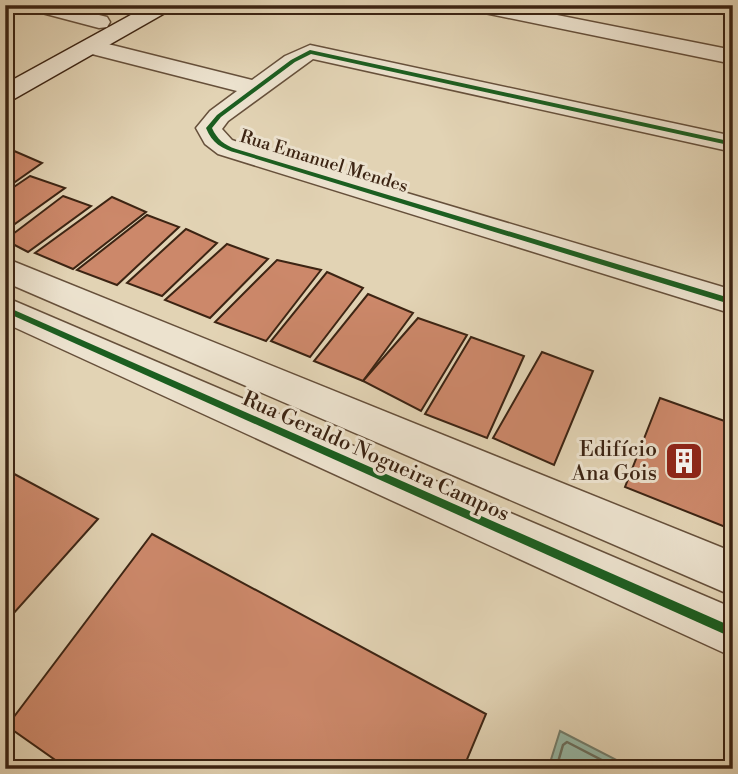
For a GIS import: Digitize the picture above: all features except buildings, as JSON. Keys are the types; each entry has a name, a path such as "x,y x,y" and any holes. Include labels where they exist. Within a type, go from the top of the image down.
{"street":[{"path":"34,5 110,10"},
{"path":"5,94 165,5"},
{"path":"475,5 733,57"},
{"path":"5,72 110,10"},
{"path":"92,47 258,89"},
{"name":"Rua Emanuel Mendes","path":"733,144 310,52 293,61 219,116 209,128 212,138 224,147 245,155 733,302"},
{"name":"Rua Geraldo Nogueira Campos","path":"5,270 733,574"},
{"name":"Rua Geraldo Nogueira Campos","path":"5,309 733,633"},
{"path":"347,463 373,424"}],"water":[{"path":"560,731 634,769 548,769"}],"cycle path":[{"path":"733,144 310,52 293,61 219,116 209,128 214,139 239,152 733,302"},
{"path":"5,309 733,633"}],"place":[{"name":"Edifício Ana Gois","path":"684,461"}]}
